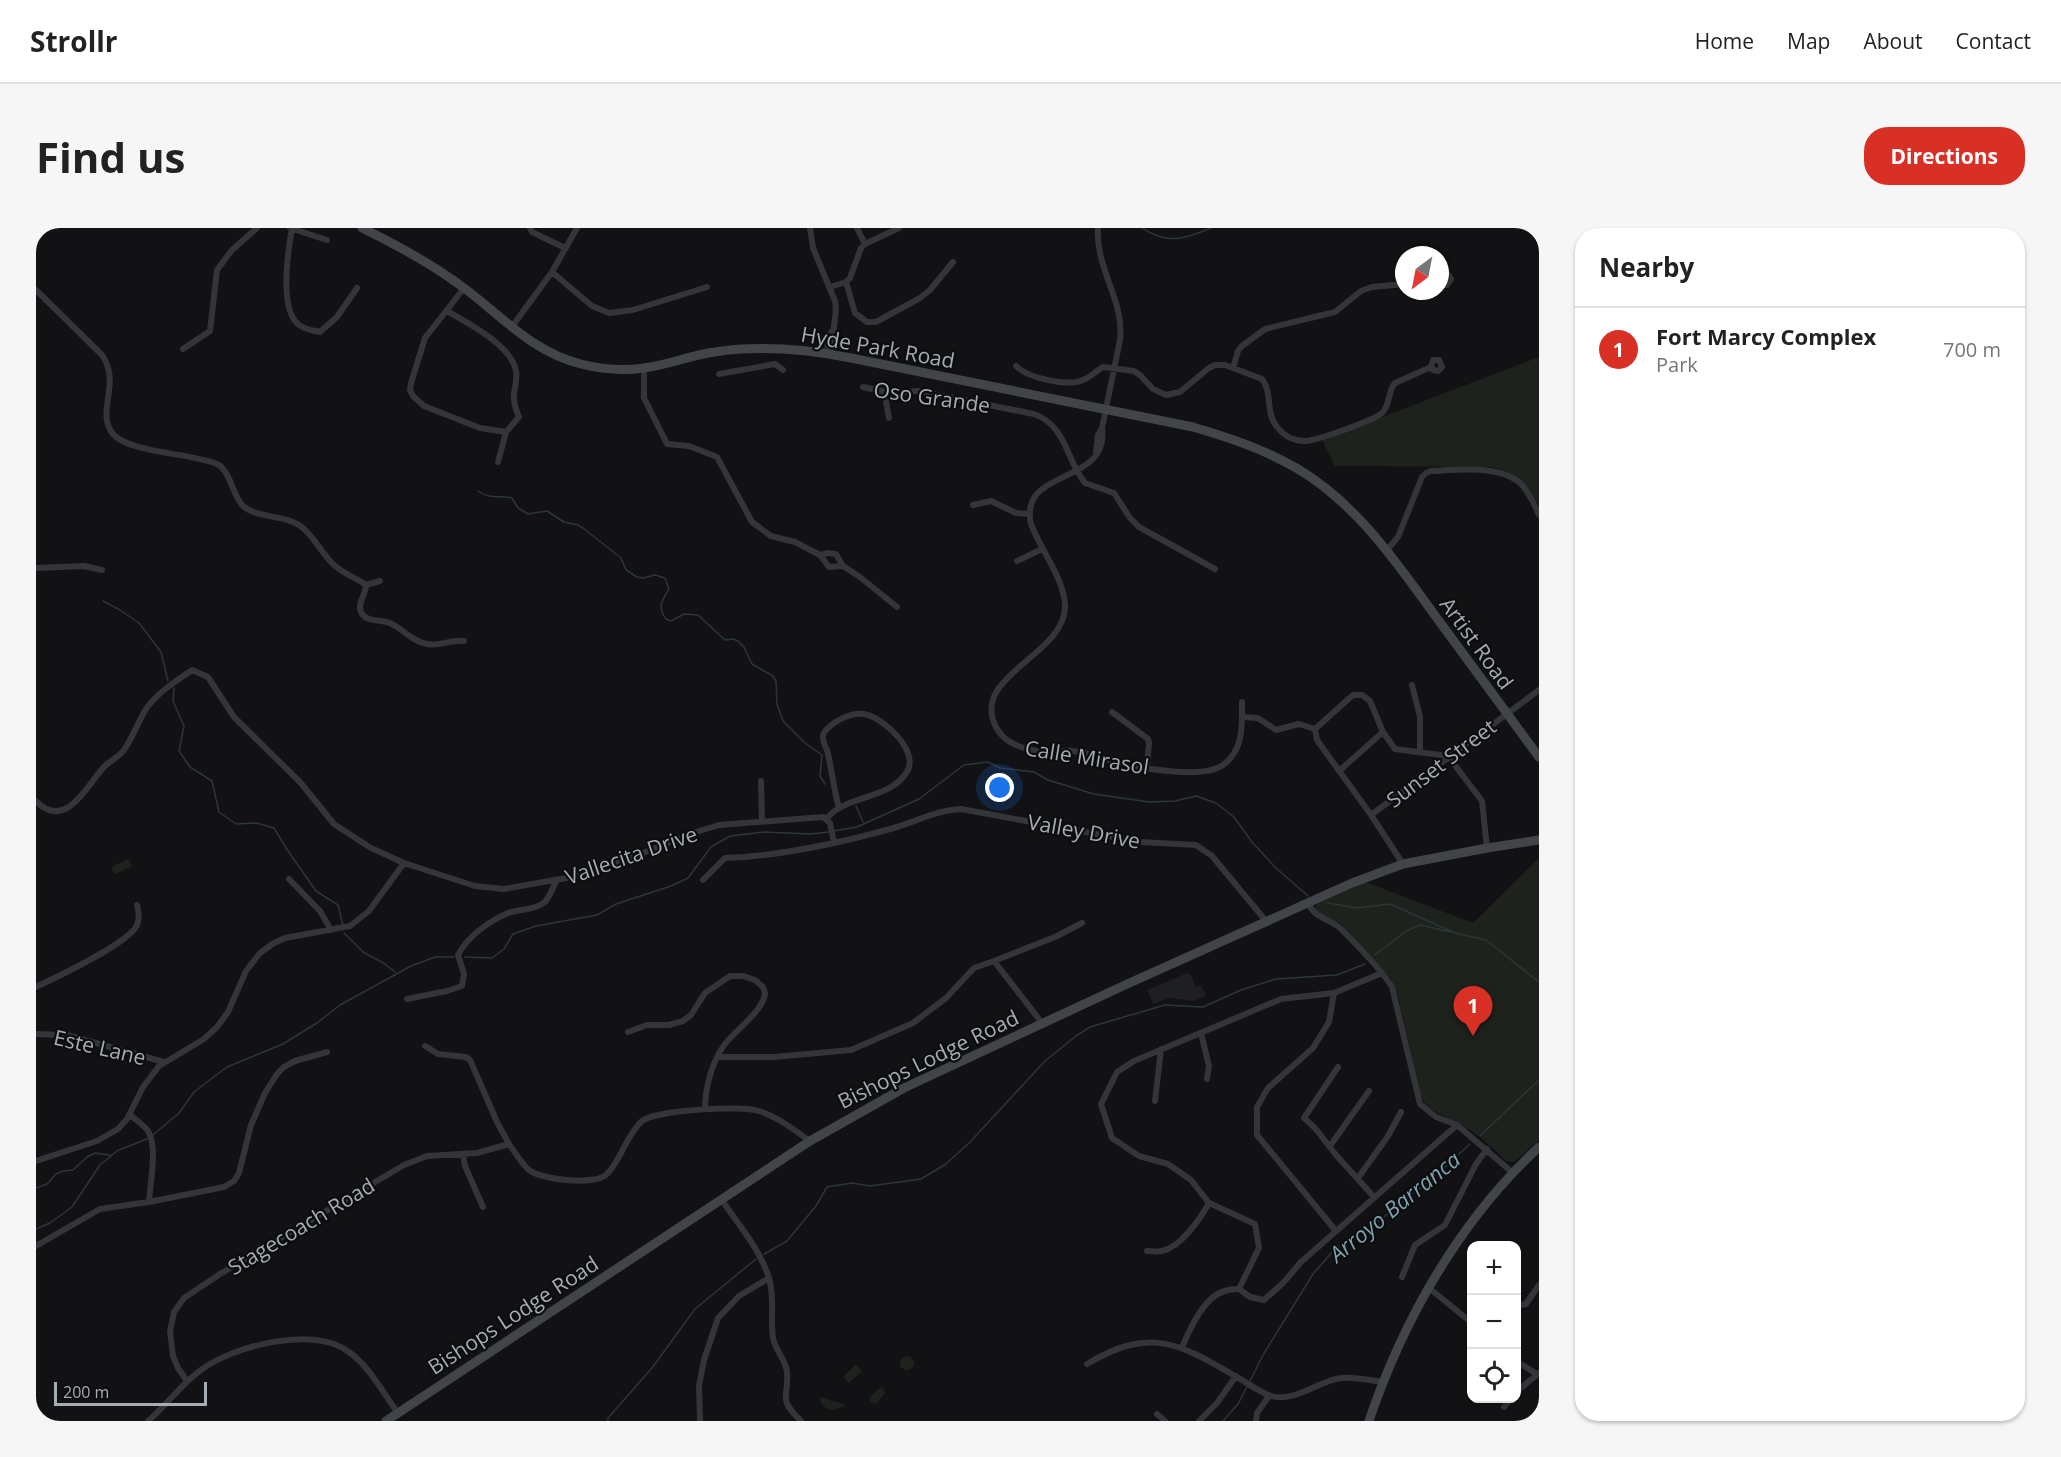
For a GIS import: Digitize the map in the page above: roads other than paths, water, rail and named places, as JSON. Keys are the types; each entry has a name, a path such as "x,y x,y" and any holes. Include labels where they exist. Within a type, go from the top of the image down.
{"street":[{"path":"183,349 210,331 217,270 232,250 257,228"},
{"path":"327,240 291,228 286,275 290,306 295,322 307,329 321,332 337,317 357,288"},
{"name":"Hyde Park Road","path":"362,228 401,247 464,288 535,345 581,364 623,369 644,368 744,348 777,348 828,353 1193,427 1239,440 1300,470 1336,497 1387,550"},
{"path":"530,228 532,232 565,248"},
{"path":"511,328 552,272 577,228"},
{"path":"810,228 813,248 836,306 833,330 835,342 828,353"},
{"path":"857,228 866,244"},
{"path":"830,287 846,282 851,276 858,255 866,244 899,228"},
{"path":"973,505 991,501 1018,514 1029,514 1034,498 1040,490 1088,465 1096,455 1098,435 1102,428 1121,336 1116,300 1099,255 1098,228"},
{"path":"846,282 855,313 867,322 876,322 920,298 930,290 953,262"},
{"path":"552,272 591,306 609,313 633,310 707,287"},
{"path":"1233,368 1238,351 1264,329 1335,312 1361,291 1372,287 1395,285"},
{"path":"464,288 423,342 411,383 411,393 424,406 480,428 507,432"},
{"path":"36,290 108,363 111,385 107,420 110,431 117,439 129,444 219,465 243,506 254,512 290,520 300,526 332,564 366,585 380,581"},
{"path":"447,311 473,326 508,354 513,361 517,380 514,398 519,417 507,432 498,462"},
{"path":"776,364 777,348"},
{"path":"776,364 783,370"},
{"path":"719,374 776,364"},
{"path":"1016,366 1028,374 1071,383 1085,380 1101,367 1137,372 1155,391 1169,395 1183,390 1213,365 1222,364 1257,376 1263,381 1269,411 1276,426 1287,436 1305,441 1321,438 1378,416 1385,408 1395,382 1431,367"},
{"path":"644,368 645,398 667,444 689,446 717,457 752,522 771,536 795,542 820,555 829,567 843,566"},
{"name":"Oso Grande","path":"863,387 887,392 918,391 1038,416 1060,433 1078,470"},
{"path":"887,392 889,418"},
{"path":"1078,470 1083,481 1088,485 1114,493 1139,528 1215,569"},
{"path":"1387,550 1398,537 1421,480 1428,471 1499,472 1522,485 1539,515"},
{"name":"Calle Mirasol","path":"1029,514 1032,529 1064,594 1064,616 1059,629 1051,639 997,690 991,707 992,716 996,727 1008,741 1021,747 1052,753 1072,751 1120,763 1199,773 1217,768 1229,760 1238,747 1242,702"},
{"path":"1017,561 1042,549"},
{"name":"Artist Road","path":"1387,550 1539,757"},
{"path":"820,555 836,554 843,566 897,608"},
{"path":"36,568 84,566 102,570"},
{"path":"366,585 360,608 362,614 368,619 390,623 413,639 425,644 437,645 464,641"},
{"name":"Vallecita Drive","path":"36,801 53,811 71,806 104,767 123,751 147,708 168,686 192,670 208,677 234,717 300,782 334,824 371,848 404,863 475,886 504,888 556,881 605,868 699,831 725,824 818,816 827,819"},
{"path":"1412,685 1420,717 1420,752"},
{"name":"Sunset Street","path":"1371,815 1539,690"},
{"path":"1315,729 1353,695 1362,695 1370,701 1383,732 1395,748 1448,756 1482,801 1487,848"},
{"path":"1112,712 1148,739 1147,767"},
{"path":"834,843 831,825 827,819 839,808 892,785 903,776 909,767 910,756 904,745 882,723 871,716 849,715 835,722 824,733 823,739 839,808"},
{"path":"1242,717 1258,718 1276,730 1299,724 1315,729"},
{"path":"1315,729 1317,740 1403,864"},
{"path":"1339,771 1383,732"},
{"path":"761,781 762,821"},
{"name":"Valley Drive","path":"703,880 725,858 769,855 834,843 890,829 943,811 961,809 1140,842 1192,844 1203,848 1266,921"},
{"name":"Bishops Lodge Road","path":"386,1421 810,1141 903,1088 1352,883 1403,864 1539,840"},
{"path":"36,1161 103,1139 122,1125 130,1115 143,1087 164,1062 204,1038 217,1027 230,1007 250,966 264,950 285,939 350,926 369,911 404,863"},
{"path":"289,879 320,911 332,930"},
{"path":"407,999 462,986 464,974 458,955 464,944 476,933 508,913 541,904 548,898 556,881"},
{"path":"1308,903 1311,911 1317,916 1340,928 1392,987 1420,1104 1436,1117 1457,1125 1513,1173"},
{"path":"36,987 93,958 131,932 139,920 137,904"},
{"path":"718,1057 774,1057 851,1050 913,1023 946,998 974,968 1055,937 1082,923"},
{"path":"994,961 1042,1023"},
{"path":"1239,1289 1258,1248 1255,1224 1209,1203 1191,1180 1168,1164 1139,1156 1112,1138 1101,1104 1117,1072 1161,1049 1281,999 1334,993 1382,973"},
{"path":"628,1032 647,1025 673,1024 686,1020 705,993 726,978 738,975 755,980 763,987 765,1000 726,1043 718,1057 706,1090 705,1109"},
{"path":"1334,993 1329,1022 1313,1048 1268,1088 1257,1107 1257,1135 1336,1231"},
{"path":"1201,1033 1209,1066 1207,1079"},
{"name":"Este Lane","path":"36,1034 67,1035 164,1062"},
{"path":"425,1046 438,1054 466,1057 470,1060 509,1144 529,1170 545,1177 561,1180 595,1180 607,1175 631,1135 643,1120 658,1115 705,1109 756,1110 775,1118 810,1141"},
{"path":"1155,1101 1161,1049"},
{"path":"36,1246 100,1209 149,1202 222,1187 234,1181 240,1171 251,1125 265,1093 277,1074 287,1065 327,1052"},
{"path":"1338,1067 1304,1118 1374,1197"},
{"path":"1330,1146 1369,1091"},
{"path":"1358,1178 1388,1136 1401,1112"},
{"path":"130,1115 144,1127 150,1137 152,1159 149,1202"},
{"path":"1182,1347 1192,1324 1208,1302 1223,1291 1239,1289 1250,1297 1264,1300 1300,1262 1457,1125"},
{"name":"Stagecoach Road","path":"187,1380 173,1356 170,1328 176,1308 188,1294 404,1165 427,1156 482,1152 509,1144"},
{"path":"1369,1421 1382,1382 1429,1288 1464,1235 1513,1173 1539,1147"},
{"path":"1402,1277 1415,1245 1445,1225 1476,1164 1487,1149"},
{"path":"463,1154 465,1167 483,1207"},
{"path":"720,1200 759,1254 769,1278 773,1309 773,1338 786,1367 785,1398 788,1407 801,1421"},
{"path":"1147,1251 1163,1251 1182,1238 1200,1219 1209,1203"},
{"path":"699,1421 699,1386 704,1360 718,1318 739,1296 769,1278"},
{"path":"1521,1305 1526,1304 1539,1286"},
{"path":"1429,1288 1467,1319"},
{"path":"148,1421 187,1380 216,1360 250,1347 298,1341 323,1342 341,1347 355,1357 398,1413"},
{"path":"1087,1364 1105,1353 1128,1345 1147,1342 1168,1343 1182,1347 1269,1396 1283,1397 1341,1378 1382,1382"},
{"path":"1521,1364 1538,1373 1521,1388"},
{"path":"1199,1421 1203,1420 1239,1378"},
{"path":"1256,1421 1257,1413 1269,1396"},
{"path":"1504,1407 1507,1403"},
{"path":"1157,1414 1165,1421"}],"waterway":[{"path":"1142,228 1160,237 1168,238 1193,235 1211,228"},
{"path":"478,491 491,496 512,498 518,508 528,514 547,511 564,522 578,525 621,558 626,570 637,577 655,575 665,578 669,589 661,607 666,619 671,621 684,614 698,615 725,640 738,641 744,647 752,664 773,676 776,681 777,704 783,721 805,743 822,755 820,776 825,784"},
{"path":"103,601 139,623 161,652 168,681"},
{"path":"174,688 173,701 184,726 179,751 190,767 212,781 219,812 236,824 256,823 274,828 316,891 338,905 343,925"},
{"path":"833,831 857,827 919,799 964,765 988,762 1000,768 1034,772 1048,780 1094,794 1149,802 1175,801 1196,796 1216,803 1234,817 1252,842 1276,868 1308,896"},
{"path":"856,806 863,822"},
{"path":"465,957 492,958 504,949 513,934 536,926 597,915 616,904 671,886 688,878 711,847 730,836 764,832 811,834 829,832"},
{"path":"1328,903 1357,908 1390,904 1455,933 1486,940 1539,982"},
{"path":"1375,955 1406,931 1420,925 1451,932"},
{"path":"344,933 363,952 395,972"},
{"path":"153,1135 179,1113 194,1092 227,1067 283,1044 317,1023 340,1005 411,966 435,957 454,957"},
{"path":"764,1254 787,1241 816,1206 827,1187 852,1183 870,1186 921,1179 946,1164 970,1142 1045,1061 1090,1027 1165,1005 1203,1007 1241,990 1276,979 1337,975 1365,964"},
{"name":"Arroyo Barranca","path":"1481,1135 1539,1080"},
{"path":"36,1229 50,1223 72,1207 100,1165 117,1151 149,1138"},
{"name":"Arroyo Barranca","path":"1250,1381 1263,1355 1313,1274 1334,1250 1380,1220 1433,1178 1470,1144"},
{"path":"36,1188 47,1184 56,1174 73,1170 95,1153 110,1155"},
{"path":"608,1421 608,1418 652,1368 695,1309 756,1259"},
{"name":"Arroyo Barranca","path":"1223,1421 1238,1404 1248,1385"}],"place":[{"name":"Fort Marcy Complex","path":"1473,1036"}]}
